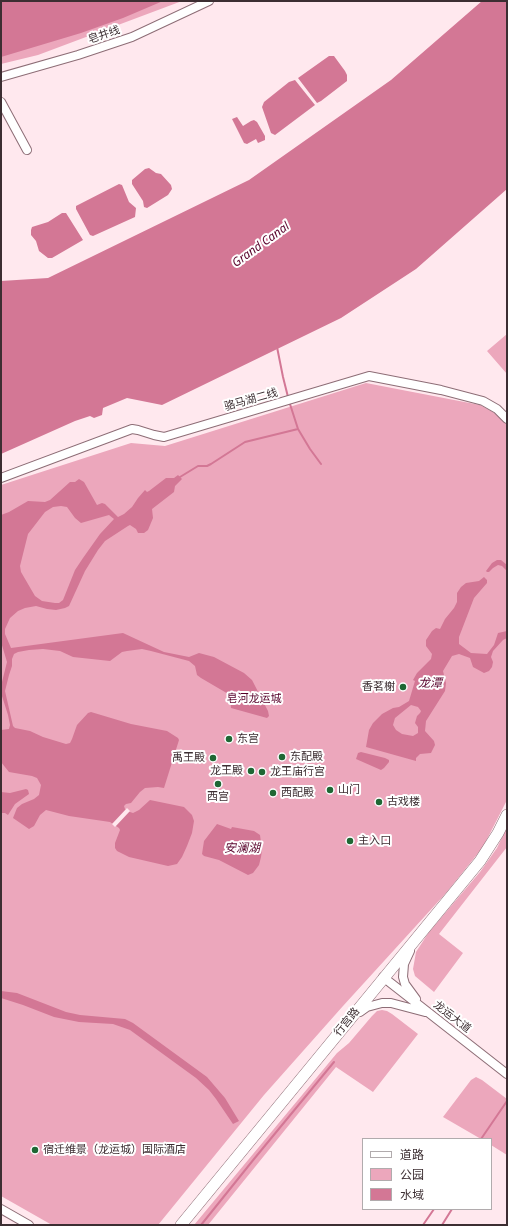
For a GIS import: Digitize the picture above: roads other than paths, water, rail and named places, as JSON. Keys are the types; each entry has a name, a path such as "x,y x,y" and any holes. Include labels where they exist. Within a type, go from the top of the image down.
{"main road":[{"name":"行宫路","path":"181,1225 383,977 415,941 480,861 498,833 507,815"}],"street":[{"name":"皂井线","path":"1,77 78,56 132,37 209,1"},
{"path":"1,102 27,150"},
{"name":"骆马湖二线","path":"1,478 132,430 138,430 164,437 369,376 441,390 483,401 497,409 507,419"},
{"path":"415,941 404,964 403,977 405,984 410,991 428,1012"},
{"name":"龙运大道","path":"383,977 507,1074"},
{"path":"348,1021 367,1006 382,1003 391,1003 428,1012"},
{"path":"1,1209 29,1225"}],"water":[{"path":"1,1 163,1 123,18 81,33 1,57"},
{"name":"Grand Canal","path":"482,1 507,1 507,189 416,269 341,318 162,405 127,398 103,408 102,415 94,418 90,416 75,421 1,454 1,281 48,278 249,180 391,80"},
{"path":"329,56 334,56 345,71 347,81 317,103 298,78"},
{"path":"295,80 315,105 275,135 271,133 262,107 264,102 289,82"},
{"path":"237,117 243,126 254,120 257,122 265,136 265,140 258,143 256,139 247,144 244,143 232,119"},
{"path":"149,168 156,173 161,174 171,185 172,189 168,195 147,208 144,207 143,201 132,184 132,180 145,169"},
{"path":"119,184 122,185 129,202 136,208 135,217 93,236 90,235 76,209 76,206"},
{"path":"62,213 66,213 83,240 52,258 48,258 39,251 36,241 31,235 31,230 32,227 48,222"},
{"path":"178,475 182,479 175,486 174,492 152,509 153,518 148,530 144,533 138,533 136,529 130,525 105,541 85,571 69,606 56,610 36,606 25,608 18,611 10,618 5,629 5,634 11,648 123,633 164,652 189,657 199,653 214,657 244,673 252,680 268,711 269,716 267,718 231,708 230,695 197,675 195,666 189,661 151,651 142,649 122,652 110,661 73,657 60,651 43,649 29,650 14,654 5,691 13,726 15,728 30,731 43,737 66,744 70,743 77,725 88,713 91,712 131,724 167,731 178,738 179,740 164,788 145,788 131,803 124,806 125,809 133,813 139,810 150,800 184,807 192,815 194,821 192,833 182,857 177,864 168,866 129,857 117,851 115,848 115,843 120,830 110,822 69,816 46,810 40,815 34,826 29,829 13,818 17,808 39,795 41,785 37,778 9,772 1,762 1,730 9,729 10,725 1,693 1,686 7,662 1,642 1,515 28,501 45,502 50,500 70,482 75,482 79,479 84,482 97,505 102,503 105,504 118,517 132,507 145,490 147,492 149,491 166,478 174,478","holes":["53,507 67,507 75,518 81,523 109,515 114,519 100,534 75,570 63,600 59,603 42,601 35,596 21,572 20,566 28,534 45,512"]},
{"path":"497,560 501,560 507,565 507,571 502,566 498,565 487,572 486,571 492,563"},
{"name":"龙潭","path":"484,577 487,580 487,583 474,598 459,637 459,644 471,653 487,654 494,645 498,633 507,631 507,638 503,640 493,651 491,657 493,662 492,667 489,671 484,673 473,667 470,658 459,654 452,656 443,671 446,683 445,691 426,721 425,731 434,741 435,745 431,753 420,754 416,758 416,761 366,747 369,730 373,723 382,714 409,701 415,681 413,680 417,673 431,659 432,654 426,646 426,640 432,631 436,628 440,629 445,619 454,608 457,602 457,593 461,587 466,583 479,581","holes":["411,705 418,707 421,711 417,716 415,723 418,727 418,733 413,736 402,734 396,730 393,725 395,718"]},
{"path":"361,752 385,758 389,760 389,762 381,770 356,759 358,753"},
{"path":"26,789 28,790 29,794 15,804 8,815 1,813 1,792 10,793"},
{"name":"安澜湖","path":"217,824 231,829 232,827 254,831 260,835 262,850 261,857 259,865 253,873 248,875 219,860 204,856 202,854 204,841"},
{"path":"1,991 17,993 66,1012 80,1015 125,1019 133,1023 207,1077 225,1098 239,1121 233,1124 209,1090 196,1078 130,1030 113,1024 79,1022 54,1017 1,998"}],"waterway":[{"path":"277,347 288,397"},
{"path":"180,477 198,466 207,466 211,464 245,442 298,429 289,401"},
{"path":"298,429 321,464"},
{"path":"201,1225 334,1062"},
{"path":"482,1138 507,1101"},
{"path":"423,1225 433,1210"},
{"path":"442,1225 451,1210"}],"place":[{"name":"香茗榭","path":"403,687"},
{"name":"东宫","path":"229,739"},
{"name":"东配殿","path":"282,757"},
{"name":"禹王殿","path":"213,758"},
{"name":"龙王殿","path":"251,771"},
{"name":"龙王庙行宫","path":"262,772"},
{"name":"西宫","path":"218,784"},
{"name":"山门","path":"330,790"},
{"name":"西配殿","path":"273,793"},
{"name":"古戏楼","path":"379,802"},
{"name":"主入口","path":"350,841"},
{"name":"宿迁维景（龙运城）国际酒店","path":"35,1150"}],"park label":[{"name":"皂河龙运城","path":"254,699"}]}
